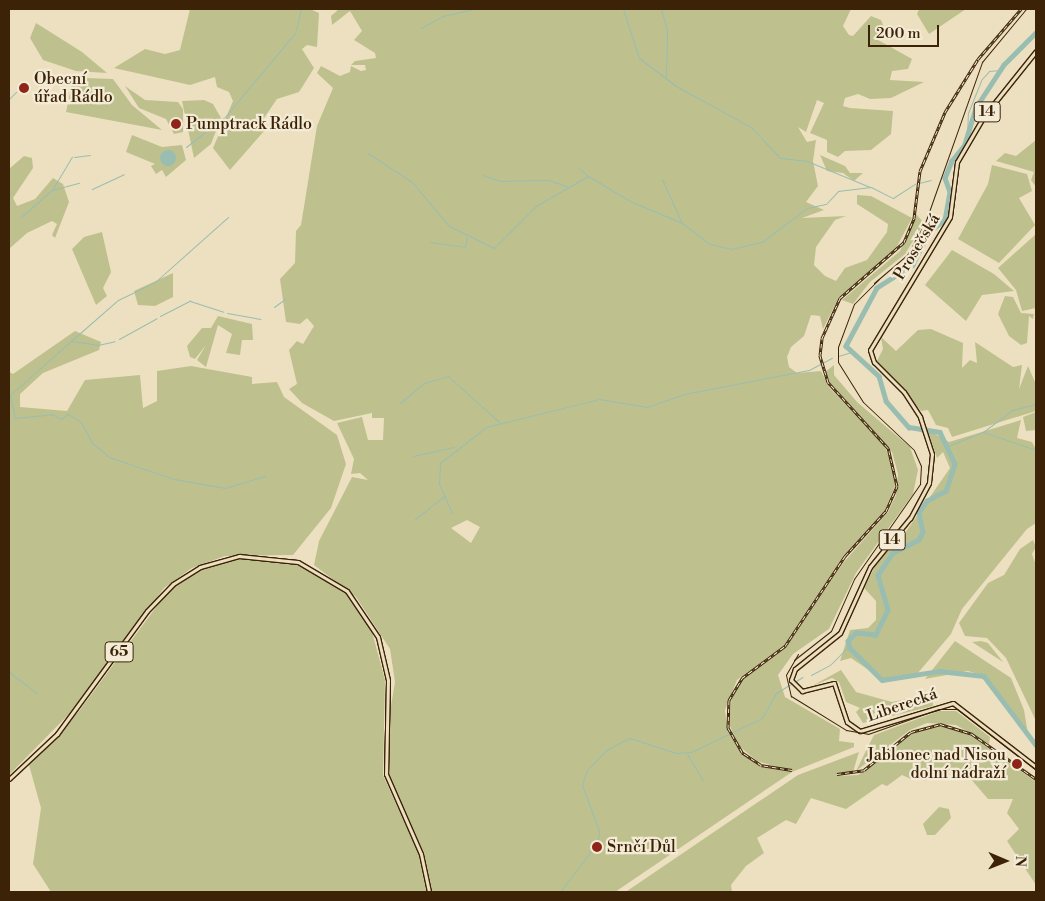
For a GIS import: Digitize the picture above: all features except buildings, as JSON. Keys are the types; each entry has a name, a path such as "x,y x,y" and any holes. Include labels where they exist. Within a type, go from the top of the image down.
{"main road":[{"name":"Prosečská","path":"830,643 844,627 870,567 910,518 928,486 932,461 923,425 904,392 874,362 870,350 950,217 957,162 984,116 1036,51"},
{"name":"65","path":"9,779 57,734 155,600 182,577 238,556 298,562 347,591 378,637 388,680 386,774 424,860 429,892"},
{"name":"Liberecká","path":"830,643 794,669 792,684 806,691 834,683 847,722 862,731 953,703 1036,767"}],"green space":[{"path":"190,9 310,9 319,13 317,47 307,45 302,49 314,68 299,92 277,99 264,118 265,130 230,170 213,148 233,101 229,92 217,87 215,77 190,85 114,68 145,49 165,54 180,50"},
{"path":"339,9 851,9 843,26 849,35 853,36 871,16 881,20 886,32 877,29 878,40 912,59 908,69 892,71 890,80 924,82 891,98 870,99 858,94 845,98 843,106 850,108 893,111 891,134 871,150 845,151 838,157 827,152 827,140 810,133 824,103 817,100 806,132 798,127 807,142 816,140 813,161 818,186 806,202 824,210 802,218 846,216 835,220 816,247 814,265 825,276 836,281 845,268 867,260 887,232 888,224 857,204 857,195 871,196 912,218 894,252 839,297 823,329 820,316 811,315 804,336 791,347 787,357 789,367 797,373 821,371 829,387 884,446 893,463 895,486 885,510 844,555 784,645 737,680 725,710 728,732 741,753 760,767 792,772 615,892 432,892 424,853 388,774 386,736 395,682 390,649 356,597 314,565 319,541 352,477 368,480 360,473 351,474 354,459 337,423 362,417 368,440 383,440 384,418 372,418 372,413 334,421 302,403 289,389 297,384 289,350 297,341 303,344 314,326 307,318 300,324 286,322 280,279 295,263 296,231 301,225 317,126 333,88 317,73 321,66 340,76 350,72 351,66 361,71 366,70 365,65 351,65 355,61 376,58 375,53 354,40 362,31 350,11 332,25 331,16","holes":["467,520 480,527 471,543 451,528"]},
{"path":"919,9 966,9 929,34 917,14"},
{"path":"36,23 82,52 107,73 76,71 43,60 30,38"},
{"path":"85,78 113,79 132,105 162,130 66,112 72,83"},
{"path":"125,86 145,100 178,102 183,109 183,132 174,134 166,119 139,108"},
{"path":"204,100 213,104 221,118 211,144 194,158 182,101"},
{"path":"132,135 162,147 182,145 186,160 166,177 162,170 156,174 151,166 155,164 126,152"},
{"path":"1036,140 1036,187 1031,180 1034,172 996,161 1005,153 1016,156"},
{"path":"820,155 845,166 850,173 863,173 854,181 843,173 827,171"},
{"path":"24,156 32,158 33,168 13,198 17,206 35,199 53,178 63,184 69,202 55,238 52,235 57,224 52,221 27,233 9,249 9,169"},
{"path":"992,165 1027,174 1032,191 1019,198 1035,225 999,263 958,239 988,184"},
{"path":"916,214 924,223 905,254 870,282 853,304 842,300 900,251"},
{"path":"102,232 111,272 103,288 107,296 96,305 72,249 84,237"},
{"path":"1036,234 1036,308 1022,311 1016,290 998,268"},
{"path":"952,250 994,274 1014,291 982,295 966,321 925,285"},
{"path":"173,273 173,297 155,306 138,305 134,291"},
{"path":"1005,296 1013,297 1021,313 1034,314 1033,319 1029,316 1027,343 1021,345 1009,336 998,314"},
{"path":"218,316 252,324 253,340 242,340 240,355 226,353 232,334 218,325 206,367 197,360 206,345 195,359 190,357 187,346 202,328 211,328"},
{"path":"931,329 963,343 962,368 970,360 977,363 975,342 1013,367 1022,365 1019,389 1028,366 1036,384 1036,411 952,437 948,428 936,425 928,410 921,411 877,361 883,349 881,337 896,351 918,330"},
{"path":"75,331 101,342 99,350 43,373 20,394 20,407 67,411 85,380 140,375 143,408 157,401 157,371 191,366 252,377 252,384 277,382 284,397 337,435 346,464 331,508 293,555 225,556 192,568 164,588 75,708 9,775 9,372 13,374"},
{"path":"834,365 834,375 857,402 910,447 918,470 913,494 856,573 829,629 793,654 778,675 785,697 840,729 839,741 854,743 854,747 792,772 757,761 739,746 729,724 732,695 743,679 786,647 843,563 888,512 896,495 898,474 892,452 831,384 825,372"},
{"path":"1036,412 1036,430 1026,431 1023,417"},
{"path":"1021,420 1017,438 1032,442 1036,449 1036,523 1027,529 962,609 951,634 917,674 882,679 851,658 840,661 850,630 868,628 876,620 876,601 864,588 880,556 905,533 950,468 943,452 937,458 927,429 949,442"},
{"path":"1033,540 1036,547 1032,554 1036,565 1036,721 1006,658 987,638 965,636 959,623 988,583 1004,575 1020,549"},
{"path":"239,558 285,561 312,570 346,593 371,628 385,680 383,775 419,854 427,892 51,892 33,864 41,808 29,765 79,711 168,591 201,569"},
{"path":"955,641 1011,678 1024,710 1028,734 985,676 968,671 925,679"},
{"path":"981,641 988,643 1003,662 972,642"},
{"path":"841,670 856,692 892,702 932,694 933,706 863,723 856,712 860,708 846,702 839,682 832,678 812,686"},
{"path":"939,711 956,711 990,737 989,744 956,725 927,723 910,730 856,771 874,735"},
{"path":"944,726 971,736 1036,782 1036,885 1007,841 1019,829 1007,813 1013,799 988,799 964,771 953,769 924,781 928,775 922,769 911,779 902,775 887,786 882,784 846,809 811,798 796,824 786,820 757,838 764,853 746,866 731,885 732,892 627,891 798,775 859,752 853,772 837,776 858,775 915,731"},
{"path":"939,807 949,809 951,818 935,835 927,835 923,824"}],"water":[{"path":"165,150 171,150 176,155 174,164 165,166 160,161 160,155"}],"waterway":[{"path":"296,30 301,9"},
{"path":"421,28 443,16 474,9"},
{"path":"623,9 639,58 676,86 751,127 780,158 807,161 870,187"},
{"path":"661,9 667,30 666,76"},
{"path":"224,118 295,33"},
{"path":"1036,33 1004,65 976,108 965,145 952,161 945,178 950,192 945,220 929,232 913,265 877,288 846,346 879,376 886,401 909,427 940,432 955,464 946,491 927,501 919,513 923,532 919,540 893,553 878,575 888,610 876,635 856,633 848,641 850,648 882,680 939,671 984,676 1036,745"},
{"path":"967,139 968,113 981,80 989,71 1001,70"},
{"path":"9,99 16,92"},
{"path":"186,147 223,118"},
{"path":"368,153 412,182 449,226 494,248 536,206 588,176 630,201 682,223 710,244 731,249 762,242 807,208 826,204 838,191 871,187 893,198 916,183"},
{"path":"74,157 90,155"},
{"path":"52,190 72,157"},
{"path":"579,168 588,176"},
{"path":"92,189 124,174"},
{"path":"482,175 501,181 548,180 567,186"},
{"path":"662,179 681,221"},
{"path":"919,183 931,180"},
{"path":"21,217 52,190 79,183"},
{"path":"71,341 118,300 155,282 228,217"},
{"path":"430,242 465,247 467,237"},
{"path":"274,307 285,299"},
{"path":"160,316 190,301 223,312"},
{"path":"227,313 260,319"},
{"path":"119,339 157,318"},
{"path":"9,396 71,341 98,345 115,341"},
{"path":"838,356 851,352"},
{"path":"452,513 439,484 440,463 486,427 599,399 647,407 684,394 809,370 832,358"},
{"path":"400,403 424,383 448,376 499,422"},
{"path":"10,395 15,418 52,414 61,419 68,414 81,422 92,443 109,457 174,479 225,488 265,476"},
{"path":"948,446 983,432 1012,410 1036,404"},
{"path":"983,432 1036,450"},
{"path":"413,456 454,447"},
{"path":"415,519 444,496"},
{"path":"811,675 830,665 849,646"},
{"path":"9,672 37,693"},
{"path":"560,892 598,842 599,831 582,785 587,770 606,750 630,738 676,753 691,752 762,718 776,693 803,677"},
{"path":"687,754 703,781"}],"tram line":[{"path":"874,283 907,255 925,223 982,62 1026,9"},
{"path":"794,660 831,631 854,579 920,484 921,466 914,450 863,402 838,362 838,347 854,304 879,279"},
{"path":"798,654 786,675 791,696 846,730 868,734 939,709 957,709 1036,770"}],"railway":[{"path":"792,770 761,765 742,752 728,728 729,700 742,678 785,646 845,556 886,511 897,486 888,448 828,382 820,355 822,338 840,298 904,242 914,218 920,171 945,112 978,59 1021,9"},
{"path":"837,774 864,770 911,732 940,724 972,734 1036,779"}],"place":[{"name":"Obecní úřad Rádlo","path":"24,88"},
{"name":"Pumptrack Rádlo","path":"176,124"},
{"name":"Jablonec nad Nisou dolní nádraží","path":"1017,764"},
{"name":"Srnčí Důl","path":"597,847"}]}
